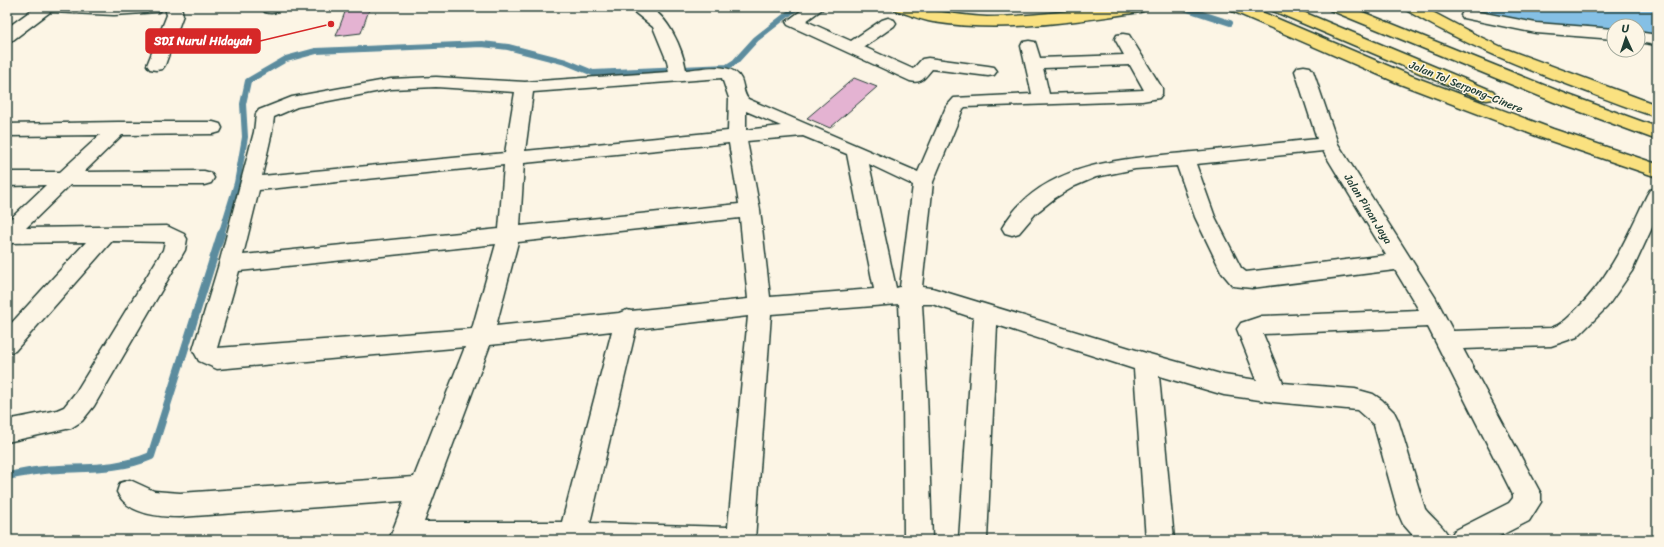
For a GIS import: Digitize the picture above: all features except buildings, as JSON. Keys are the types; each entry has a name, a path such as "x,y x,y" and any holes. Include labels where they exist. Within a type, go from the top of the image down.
{"highway":[{"path":"901,7 931,17 975,22 1023,21 1140,7"},
{"path":"954,7 976,10 1040,7"},
{"path":"1236,7 1356,59 1472,106 1657,170"},
{"name":"Jalan Tol Serpong–Cinere","path":"1276,7 1657,164"},
{"path":"1336,7 1560,98 1657,134"},
{"path":"1412,7 1445,27 1535,66 1657,111"}],"street":[{"path":"7,36 48,7 114,10 158,7"},
{"path":"156,65 175,15 173,7"},
{"path":"816,7 794,22 916,77 928,63 988,71"},
{"path":"649,10 660,24 677,68"},
{"path":"1469,15 1536,28 1606,33"},
{"path":"852,48 888,23"},
{"path":"1646,38 1657,40"},
{"path":"898,295 923,182 955,107 960,102 1142,96 1153,94 1153,88 1123,39"},
{"path":"1029,46 1042,100"},
{"path":"1033,63 1135,60"},
{"path":"742,540 760,306 750,210 737,137 737,99 733,77 730,74 677,68 525,86 415,82 391,84 292,102 265,114 263,132 230,264 205,345 207,354 216,358 481,337 627,319 760,306 898,295 932,296 1146,363 1224,385 1274,392 1355,399 1364,402 1373,407 1385,420 1413,515 1423,528 1437,540"},
{"name":"Jalan Pinan Jaya","path":"1304,71 1328,144 1401,261 1434,318 1527,494 1527,502 1519,512 1464,540"},
{"path":"525,86 514,160 509,234 481,337 404,537 573,535 732,540"},
{"path":"737,99 742,103 856,151 923,182"},
{"path":"7,235 118,128"},
{"path":"7,130 213,128"},
{"path":"250,184 514,160 804,130"},
{"path":"1012,228 1025,211 1043,196 1086,174 1112,166 1328,144"},
{"path":"856,151 898,295 915,392 918,540"},
{"path":"1184,159 1205,217 1232,273 1241,280 1252,280 1401,261"},
{"path":"7,179 204,178"},
{"path":"1446,340 1551,337 1569,331 1600,301 1621,271 1656,201"},
{"path":"230,264 750,210"},
{"path":"7,235 166,233 176,240 174,250 170,257 85,400 73,414 62,420 7,431"},
{"path":"7,344 106,234"},
{"path":"973,540 986,312"},
{"path":"1274,392 1249,329 1262,325 1434,318"},
{"path":"573,535 627,319"},
{"path":"1146,363 1160,540"},
{"path":"130,492 143,501 156,504 180,505 422,488"}],"water":[{"path":"1461,7 1657,7 1656,36 1646,35 1646,18 1606,18 1606,31 1538,24 1463,10"}],"waterway":[{"path":"221,235 237,183 245,137 243,104 248,81 286,59 316,51 482,44 508,47 566,62 593,73 727,67 735,62 756,39 797,7"},
{"path":"1181,7 1230,23"},
{"path":"7,476 44,470 98,468 125,464 151,456 221,234"}],"place":[{"name":"SDI Nurul Hidayah","path":"331,24"}]}
